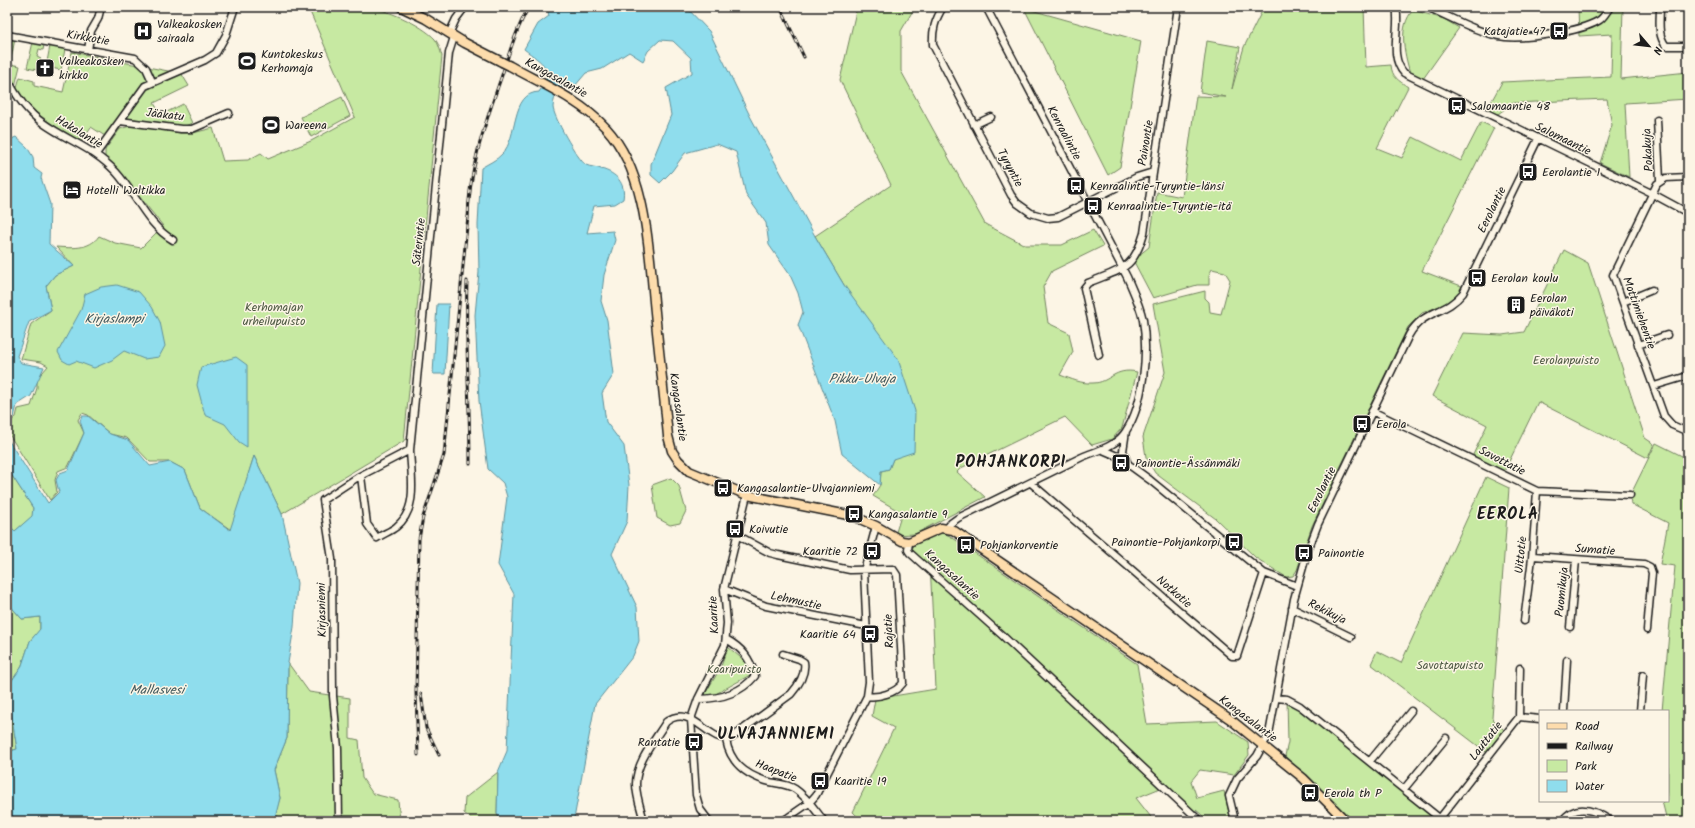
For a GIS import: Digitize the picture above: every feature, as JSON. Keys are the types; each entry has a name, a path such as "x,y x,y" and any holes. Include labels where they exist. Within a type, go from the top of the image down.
{"main road":[{"name":"Kangasalantie","path":"401,7 426,19 451,36 564,94 591,112 620,146 629,163 647,234 668,436 672,451 683,466 693,473 747,495 853,516 876,526 902,541 909,542"},
{"path":"909,542 941,528 947,528"},
{"name":"Kangasalantie","path":"947,528 960,535 1230,719 1303,778 1346,821"}],"street":[{"path":"88,50 91,31 98,19 101,7"},
{"path":"96,154 145,86 152,81 205,60 216,53 226,35 235,7"},
{"name":"Säterintie","path":"361,476 367,524 377,538 396,527 407,516 412,498 410,450 449,53 451,36 456,19 465,7"},
{"name":"Tyryntie","path":"943,7 935,22 932,32 933,45 974,125 1012,194 1023,208 1038,216 1058,217 1137,177 1153,172"},
{"name":"Kenraalintie","path":"986,7 1123,269"},
{"name":"Painontie","path":"1123,269 1133,260 1139,250 1144,233 1178,7"},
{"name":"Salomaantie","path":"1396,7 1398,17 1396,62 1404,73 1651,193 1688,213"},
{"path":"1427,7 1490,34 1504,37 1520,37 1578,29 1600,20 1610,7"},
{"path":"1660,7 1660,32 1662,42 1666,46 1688,46"},
{"name":"Kirkkotie","path":"7,35 135,58 143,65 152,81"},
{"name":"Hakalantie","path":"7,78 21,102 36,118 96,154 116,172 148,216 160,230 173,240"},
{"name":"Jääkatu","path":"120,121 181,129 192,129 229,113"},
{"path":"974,125 991,117"},
{"name":"Pokakuja","path":"1657,120 1660,180"},
{"name":"Eerolantie","path":"1276,698 1292,608 1314,533 1415,325 1422,318 1452,304 1463,293 1538,139"},
{"path":"1660,180 1688,177"},
{"name":"Mottimiehentie","path":"1660,180 1651,193 1614,275 1666,421 1688,432"},
{"path":"1098,355 1084,288 1088,283 1123,269 1141,314 1145,345 1145,370 1141,392 1126,431 1123,451 1128,464"},
{"path":"1623,302 1652,290"},
{"path":"1638,345 1667,335"},
{"path":"1654,386 1684,377"},
{"name":"Savottatie","path":"1372,411 1484,463 1537,491 1630,495"},
{"path":"947,528 958,518 1032,483 1082,457 1103,450 1126,431"},
{"name":"Kirjasniemi","path":"339,821 338,748 333,696 332,559 323,500 361,476 410,450"},
{"path":"1103,450 1118,456 1156,484 1264,573 1298,586"},
{"name":"Notkotie","path":"1032,483 1232,656 1237,656 1264,573"},
{"name":"Uittotie","path":"1524,620 1533,556 1537,491"},
{"name":"Kaaritie","path":"709,821 700,809 696,795 692,719 698,699 724,650 726,639 724,589 747,495"},
{"path":"783,821 809,803 816,795 867,696 869,682 864,571 876,526"},
{"path":"737,535 770,553 850,570 864,571"},
{"name":"Kangasalantie","path":"909,542 908,550 910,553 1009,642 1200,821"},
{"name":"Sumatie","path":"1533,556 1644,564 1650,567 1652,573 1647,630"},
{"name":"Puomikuja","path":"1570,627 1576,560"},
{"name":"Rajatie","path":"864,571 893,569 897,575 903,683 900,688 891,692 875,697 867,696"},
{"name":"Lehmustie","path":"724,589 765,606 866,626"},
{"name":"Rekikuja","path":"1292,608 1351,637"},
{"path":"698,699 718,697 744,688 755,676 751,661 746,654 726,639"},
{"path":"644,821 636,786 639,766 666,722 672,717 692,719 726,740 731,738 792,694 798,686 803,675 804,662 783,654"},
{"path":"1564,710 1568,660"},
{"name":"Lauttatie","path":"1441,819 1519,717 1520,668"},
{"path":"1640,710 1643,675"},
{"path":"1235,821 1229,796 1232,788 1264,745 1269,734 1276,698 1287,700 1300,706 1441,819"},
{"path":"1370,761 1411,711"},
{"path":"1519,717 1539,719"},
{"path":"1404,789 1446,738"},
{"name":"Haapatie","path":"726,740 728,752 734,763 743,770 765,781 785,784 795,789 805,797 824,821"},
{"path":"1562,821 1568,813 1576,810 1599,813 1612,821"}],"green space":[{"name":"Kerhomajan urheilupuisto","path":"308,7 366,7 393,14 429,33 435,39 442,56 404,441 282,514 254,456 231,530 200,508 185,470 170,462 150,462 127,438 110,434 88,415 82,413 78,420 84,433 68,467 58,471 55,480 57,492 50,500 7,431 7,424 16,417 18,409 31,406 37,388 37,377 48,366 41,362 21,359 31,324 51,310 46,286 55,275 74,266 56,247 74,248 85,246 95,241 99,236 115,243 141,248 163,226 118,170 105,158 105,150 120,129 133,125 180,133 193,133 213,128 223,161 248,160 261,153 268,159 311,141 355,117"},
{"path":"857,7 915,7 901,31 901,71 985,224 1025,245 1062,245 1093,230 1103,246 1052,271 1043,287 1048,323 1069,333 1073,352 1060,375 1072,380 1093,383 1104,381 1117,373 1129,371 1137,372 1122,428 1112,439 1092,445 1065,417 961,468 957,472 985,497 915,534 895,535 902,513 873,496 880,485 881,471 889,469 893,459 844,285 815,236 891,185 840,80"},
{"path":"1264,7 1364,7 1366,67 1391,65 1394,75 1408,87 1377,148 1402,158 1413,137 1461,161 1481,122 1494,128 1422,271 1464,287 1447,303 1422,313 1408,327 1312,526 1297,570 1293,576 1286,577 1256,558 1216,519 1155,473 1146,457 1143,437 1165,372 1153,304 1205,291 1205,298 1209,302 1210,312 1221,314 1230,280 1225,272 1212,269 1209,275 1209,285 1197,285 1153,298 1133,260 1149,247 1157,192 1182,197 1196,96 1226,97 1200,92 1207,41 1240,47 1232,89 1244,47"},
{"path":"1578,7 1623,7 1621,79 1688,72 1688,99 1625,103 1629,177 1600,163 1612,125 1607,99 1513,103 1498,114 1486,111 1502,82 1611,77 1612,34 1579,36"},
{"path":"1024,8 1141,41 1120,167 1108,175"},
{"path":"1413,10 1444,19 1459,28 1423,79 1410,73 1404,48 1405,24"},
{"path":"7,37 15,39 10,64 20,66 15,86 7,65"},
{"path":"33,42 44,45 43,50 39,49 37,57 41,59 39,67 37,66 37,70 27,68"},
{"path":"50,46 65,49 61,70 46,67"},
{"path":"72,52 173,72 178,68 189,86 154,103 161,115 183,104 192,123 185,126 119,117 105,136 91,127 81,141 37,113 22,99 16,90 20,77 34,81 34,86 63,92"},
{"path":"342,97 350,116 311,137 301,117"},
{"name":"Eerolanpuisto","path":"1564,250 1588,263 1645,438 1654,444 1648,458 1538,402 1503,474 1472,457 1487,425 1432,396 1463,333 1502,335 1524,332"},
{"path":"1656,443 1688,459 1688,821 1667,821 1662,802 1669,802 1669,710 1662,710 1675,566 1660,564 1668,523 1631,504 1630,496"},
{"path":"7,468 33,508 33,516 15,531 7,525"},
{"name":"Savottapuisto","path":"1486,477 1509,488 1492,718 1507,733 1490,755 1371,664 1377,651 1401,663"},
{"path":"671,478 679,486 686,511 680,523 670,525 657,518 652,485"},
{"path":"937,533 943,533 950,536 1137,664 1147,724 1217,721 1248,742 1249,755 1234,775 1200,770 1191,781 1197,798 1224,791 1231,821 1209,821 1196,810 1193,814 1163,787 1136,798 1154,821 862,821 853,812 894,728 872,716 875,699 936,689 930,562 924,562 911,550 916,543"},
{"path":"7,602 22,619 40,617 40,630 30,641 21,668 7,687"},
{"name":"Kaaripuisto","path":"728,647 746,662 750,675 712,696 703,697 720,669"},
{"path":"288,663 309,692 350,698 350,738 359,740 362,778 373,794 398,800 400,821 281,821 275,814 280,798 274,770 287,738"},
{"path":"1287,699 1445,821 1352,821 1285,756 1288,742"},
{"path":"7,700 17,749 7,752"},
{"path":"498,772 497,814 501,821 474,821 464,813 465,798"}],"water":[{"name":"Pikku-Ulvaja","path":"547,7 686,7 709,31 750,116 815,236 844,285 898,359 915,411 914,452 893,459 889,469 881,471 880,485 842,454 835,421 798,325 803,312 798,293 790,275 769,245 766,223 746,195 736,152 717,144 685,153 672,171 660,183 651,175 651,164 671,115 666,88 692,73 691,58 673,41 660,40 648,51 643,61 629,52 602,69 586,73 574,87 567,81 557,92 554,99 554,112 561,128 582,161 586,165 599,168 615,176 619,180 624,193 623,199 615,204 594,206 587,233 613,231 615,240 604,275 601,301 607,320 614,374 602,393 606,422 624,446 629,485 627,521 612,554 637,607 639,641 633,656 595,704 574,819 571,821 501,821 497,814 498,772 507,751 514,594 498,565 507,497 503,483 488,469 479,401 475,315 479,272 478,225 481,168 502,154 511,137 516,117 523,100 530,94 539,92 544,84 547,72 545,67 524,49 538,24 549,16"},
{"path":"16,137 27,147 33,157 34,168 42,174 41,178 50,204 49,244 74,266 55,275 46,286 51,310 29,322 17,356 21,363 44,367 31,396 17,405 14,417 7,422 7,141"},
{"name":"Kirjaslampi","path":"117,285 139,292 152,307 160,322 165,346 159,357 144,359 124,351 112,360 94,368 76,361 69,364 62,360 58,352 81,310 85,294 101,287"},
{"path":"437,304 449,304 445,374 433,374"},
{"path":"236,357 247,365 247,447 239,442 225,424 205,415 197,385 201,367"},
{"name":"Mallasvesi","path":"82,416 88,416 110,434 128,440 150,466 170,462 185,470 200,508 230,530 254,456 282,514 297,583 294,627 288,663 287,738 274,770 280,798 276,814 281,821 7,821 7,752 17,749 7,700 7,687 21,668 30,641 40,629 40,617 22,619 7,602 7,525 15,531 32,516 33,508 7,468 7,438 48,503 59,492 56,480 60,473 68,470 84,433 80,421"}],"railway":[{"path":"468,221 471,184 478,148 513,42 529,7"},
{"path":"780,7 804,57"},
{"path":"418,755 416,692 419,539 423,517 444,455 468,216"},
{"path":"467,281 470,464"},
{"path":"421,694 426,728 439,755"}],"place":[{"name":"Valkeakosken sairaala","path":"143,31"},
{"name":"Katajatie 47","path":"1559,31"},
{"name":"Kuntokeskus Kerhomaja","path":"247,61"},
{"name":"Valkeakosken kirkko","path":"45,68"},
{"name":"Salomaantie 48","path":"1457,106"},
{"name":"Wareena","path":"271,125"},
{"name":"Eerolantie 1","path":"1528,172"},
{"name":"Kenraalintie-Tyryntie-länsi","path":"1076,186"},
{"name":"Hotelli Waltikka","path":"72,190"},
{"name":"Kenraalintie-Tyryntie-itä","path":"1093,206"},
{"name":"Eerolan koulu","path":"1477,278"},
{"name":"Eerolan päiväkoti","path":"1516,305"},
{"name":"Eerola","path":"1362,424"},
{"name":"Painontie-Ässänmäki","path":"1121,463"},
{"name":"Kangasalantie-Ulvajanniemi","path":"723,488"},
{"name":"Kangasalantie 9","path":"854,514"},
{"name":"Koivutie","path":"735,529"},
{"name":"Painontie-Pohjankorpi","path":"1234,542"},
{"name":"Pohjankorventie","path":"966,545"},
{"name":"Kaaritie 72","path":"872,551"},
{"name":"Painontie","path":"1304,553"},
{"name":"Kaaritie 64","path":"870,634"},
{"name":"Rantatie","path":"694,742"},
{"name":"Kaaritie 19","path":"820,781"},
{"name":"Eerola th P","path":"1310,793"}],"district":[{"name":"POHJANKORPI","path":"1011,462"},
{"name":"EEROLA","path":"1508,514"},
{"name":"ULVAJANNIEMI","path":"776,734"}]}
